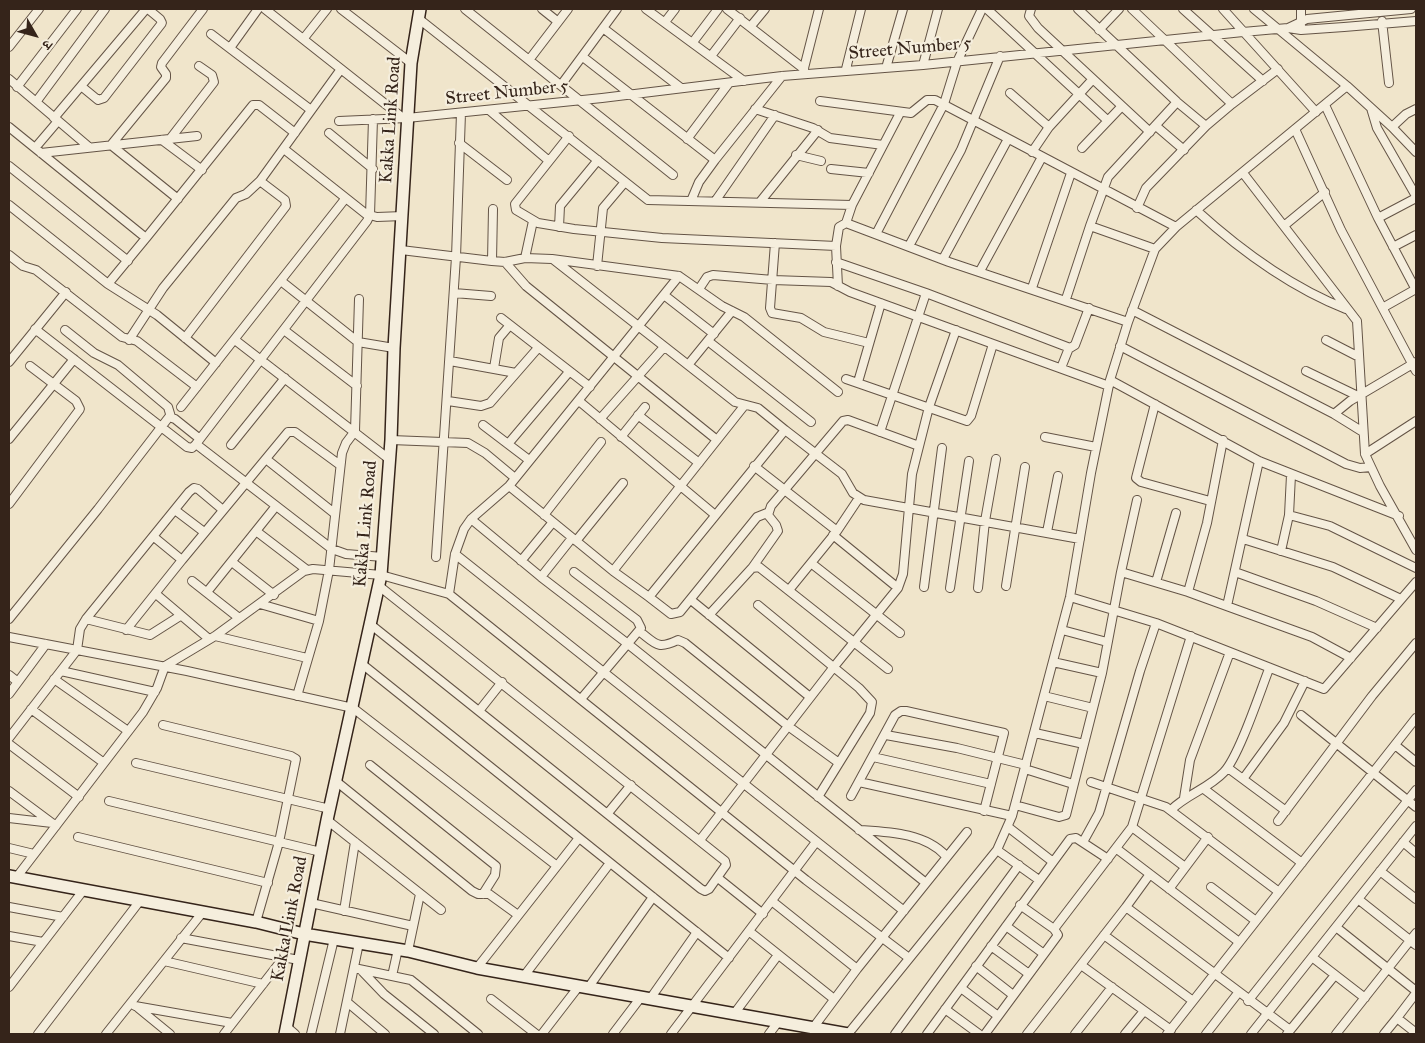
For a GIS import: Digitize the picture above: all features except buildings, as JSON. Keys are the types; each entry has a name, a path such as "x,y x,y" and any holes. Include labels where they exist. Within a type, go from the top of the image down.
{"street":[{"path":"9,47 39,9"},
{"path":"17,87 76,9"},
{"path":"36,102 105,9"},
{"path":"38,150 56,119 81,86 147,9 160,19 162,23 104,98 98,100 81,86"},
{"path":"111,145 166,78 166,74 161,67 162,62 203,9"},
{"path":"230,48 258,9"},
{"path":"265,9 405,118"},
{"path":"304,38 327,9"},
{"path":"341,9 411,63"},
{"path":"465,9 673,175"},
{"path":"542,9 557,21"},
{"path":"529,60 568,9"},
{"path":"561,85 617,9"},
{"path":"646,9 744,81"},
{"path":"665,22 675,9"},
{"path":"692,42 718,9"},
{"path":"727,9 803,71 819,9"},
{"path":"750,26 765,9"},
{"path":"846,69 861,9"},
{"path":"886,68 903,9"},
{"path":"923,66 938,9"},
{"path":"876,234 944,104 957,62 982,9"},
{"path":"988,9 1107,120"},
{"path":"1032,9 1028,14 1031,20 1122,106 1184,150"},
{"path":"1078,9 1177,102 1206,126"},
{"path":"1099,30 1119,9"},
{"path":"1132,9 1232,104"},
{"path":"1183,9 1263,81"},
{"path":"1223,9 1316,112"},
{"path":"1254,9 1347,86 1416,152"},
{"path":"1301,9 1301,30"},
{"path":"1288,28 1301,20 1342,12 1411,9"},
{"path":"1382,10 1388,83"},
{"path":"419,14 598,160 652,201 716,200 852,206"},
{"name":"Kakka Link Road","path":"289,1032 304,934 380,580 383,558 403,216 405,118 419,14"},
{"path":"711,56 740,18"},
{"name":"Street Number 5","path":"339,121 405,118 531,106 729,83 782,76 803,71 923,66 1000,56 1064,52 1243,32 1288,28 1301,30 1416,21"},
{"path":"603,28 681,88"},
{"path":"211,34 311,110"},
{"path":"909,246 945,182 975,120 1000,56"},
{"path":"583,57 715,160"},
{"path":"166,139 214,82 212,75 199,66"},
{"path":"129,340 163,288 236,198 246,194 260,181 341,69"},
{"path":"1137,208 1146,188 1206,126 1278,69"},
{"path":"691,201 698,182 782,76"},
{"path":"1032,152 1049,127 1093,79"},
{"path":"9,80 89,147"},
{"path":"687,139 729,83"},
{"path":"12,877 82,892 256,922 304,934 403,950 476,968 778,1022 803,1029 848,1034 997,850 1008,827 1070,597 1109,383 1132,310 1155,249 1196,210 1347,86"},
{"path":"1010,93 1049,127"},
{"path":"820,101 900,113 913,112 931,99 975,120 1071,173 1176,227"},
{"path":"1066,299 1108,177 1177,102"},
{"path":"108,284 254,104 261,106 295,133"},
{"path":"1325,105 1378,218 1416,290 1384,307"},
{"path":"1082,148 1122,106"},
{"path":"1371,108 1377,128 1416,197 1378,218"},
{"path":"755,109 818,130 835,139 883,145"},
{"path":"1392,127 1406,114 1416,109"},
{"path":"488,110 549,161"},
{"path":"436,556 443,440 448,401 461,113"},
{"path":"838,286 836,246 839,227 846,223 852,206 900,113"},
{"path":"716,200 775,115"},
{"path":"35,329 161,428 188,448 192,448 261,361 370,216 374,119"},
{"path":"9,127 146,238"},
{"path":"1295,129 1341,230 1415,365 1334,414"},
{"path":"760,202 818,130"},
{"path":"329,133 373,169"},
{"path":"38,150 197,136"},
{"path":"569,136 514,206 516,210 533,221 559,227 662,238 836,246"},
{"path":"166,139 202,170"},
{"path":"943,259 1008,139"},
{"path":"459,143 506,180"},
{"path":"111,145 178,199"},
{"path":"284,149 345,199 370,216 403,216"},
{"path":"796,155 820,161"},
{"path":"980,271 1042,157"},
{"path":"559,227 560,206 598,160"},
{"path":"9,166 128,261"},
{"path":"831,169 869,173"},
{"path":"1032,288 1071,173"},
{"path":"1243,173 1285,225 1346,309 1357,321 1360,397 1365,454 1416,550"},
{"path":"185,338 286,206 285,200 260,181"},
{"path":"597,266 599,232 603,208 626,182"},
{"path":"1285,225 1325,192"},
{"path":"182,407 345,199"},
{"path":"9,205 108,284 150,310 216,363"},
{"path":"492,261 493,209"},
{"path":"1196,210 1245,252 1319,297 1346,309"},
{"path":"525,258 533,221"},
{"path":"846,223 943,259 1066,299 1128,322"},
{"path":"1090,226 1155,249"},
{"path":"1393,247 1416,235"},
{"path":"775,243 770,308 774,314 802,318 824,332 869,343"},
{"path":"401,250 506,262 525,258 552,259 679,276 744,317 838,392"},
{"path":"9,255 23,266 34,269 66,292 122,338 137,341 197,387"},
{"path":"552,259 735,402 744,406 758,408 842,474 859,498 1080,539"},
{"path":"506,262 526,286 717,440"},
{"path":"836,262 926,293 1069,348"},
{"path":"699,289 707,277 713,275 831,282 881,303 993,344 1109,383 1155,404 1259,461 1399,516"},
{"path":"449,594 455,554 460,536 471,519 509,486 679,276"},
{"path":"281,281 358,342 394,348"},
{"path":"9,362 66,292"},
{"path":"454,292 491,296"},
{"path":"880,432 926,293"},
{"path":"664,295 714,334"},
{"path":"297,696 319,621 329,570 334,513 344,445 355,431 359,299"},
{"path":"858,382 881,303"},
{"path":"1061,368 1069,348 1075,345 1089,308"},
{"path":"1132,310 1334,414 1363,432"},
{"path":"688,365 732,311"},
{"path":"502,318 590,387"},
{"path":"494,368 499,338 510,325"},
{"path":"65,330 94,353 118,365 168,407 170,417 245,482 332,549 346,554 383,558"},
{"path":"284,330 356,386"},
{"path":"700,840 765,754 898,588 903,574 908,508 919,446 929,408 956,330"},
{"path":"235,340 389,459"},
{"path":"1326,340 1359,357"},
{"path":"708,341 811,422"},
{"path":"846,379 969,421 993,344"},
{"path":"1120,346 1346,464 1360,468 1371,467"},
{"path":"600,419 664,347"},
{"path":"448,401 486,405 496,397 538,348"},
{"path":"9,439 74,359"},
{"path":"450,361 516,373"},
{"path":"9,504 80,409 76,401 30,366"},
{"path":"1306,371 1360,397"},
{"path":"508,444 569,372"},
{"path":"231,444 285,378"},
{"path":"579,401 714,514"},
{"path":"1155,404 1136,478 1141,482 1210,501"},
{"path":"621,437 645,406"},
{"path":"614,570 744,406"},
{"path":"638,415 699,463"},
{"path":"9,619 170,417"},
{"path":"509,486 574,539 674,614 682,610 691,600 757,517 767,513 784,488 840,423 846,420 919,446"},
{"path":"1365,454 1416,421"},
{"path":"483,425 530,460"},
{"path":"649,597 714,514 785,430"},
{"path":"126,630 204,532 288,432 292,431 340,465"},
{"path":"1046,437 1096,448"},
{"path":"391,440 443,440 460,442 476,447 515,478"},
{"path":"1188,592 1201,550 1223,440"},
{"path":"544,515 601,442"},
{"path":"924,587 942,448"},
{"path":"266,459 334,513"},
{"path":"978,588 985,520 996,459"},
{"path":"950,588 962,517 968,461"},
{"path":"1227,606 1259,461"},
{"path":"754,466 784,488 898,588"},
{"path":"1006,586 1025,467"},
{"path":"1281,551 1289,515 1291,475"},
{"path":"1047,532 1058,476"},
{"path":"541,577 623,483"},
{"path":"9,738 77,650 80,629 86,619 194,488 198,489 223,510"},
{"path":"789,590 835,533 859,498"},
{"path":"1015,805 1065,816 1102,673 1113,611 1137,500"},
{"path":"207,592 276,506"},
{"path":"175,510 204,532"},
{"path":"709,615 752,568 778,531 767,513"},
{"path":"1156,582 1176,513"},
{"path":"1289,515 1330,526 1416,568"},
{"path":"471,519 521,561 628,644 926,883"},
{"path":"521,561 554,522"},
{"path":"256,531 307,570"},
{"path":"154,537 182,560"},
{"path":"1243,539 1332,567 1401,599"},
{"path":"455,554 904,911"},
{"path":"232,562 274,595"},
{"path":"811,563 900,633"},
{"path":"752,568 759,566 888,669"},
{"path":"12,877 34,854 54,825 79,797 128,731 155,692 165,666 212,638 307,570 329,570 449,594 794,870 909,958"},
{"path":"574,572 636,620 641,628 581,699"},
{"path":"1121,572 1188,592 1322,641 1351,658"},
{"path":"1235,572 1316,601 1377,628"},
{"path":"370,624 701,889 707,890 718,878 726,862 502,682 380,580"},
{"path":"192,581 239,618"},
{"path":"1070,597 1156,623 1269,669 1326,688 1416,582"},
{"path":"156,594 180,616 212,638 307,658"},
{"path":"691,600 810,697"},
{"path":"260,604 319,621"},
{"path":"758,605 864,693 872,705 818,797"},
{"path":"86,619 150,635 180,616"},
{"path":"1083,842 1097,819 1156,623"},
{"path":"1062,630 1108,642"},
{"path":"639,631 660,646 678,640 685,643 788,726 839,763"},
{"path":"1054,929 1132,827 1191,636"},
{"path":"9,637 165,666 353,708 557,866"},
{"path":"1278,821 1416,643"},
{"path":"9,694 46,644"},
{"path":"1184,798 1190,760 1230,652"},
{"path":"1053,662 1102,673"},
{"path":"362,664 729,958"},
{"path":"1171,810 1184,798 1204,789 1228,768 1269,669"},
{"path":"60,671 155,692"},
{"path":"9,675 18,682"},
{"path":"54,679 128,731"},
{"path":"1244,779 1284,723 1305,681"},
{"path":"479,711 502,682"},
{"path":"1044,696 1093,708"},
{"path":"31,709 104,763"},
{"path":"851,796 886,735 895,715 901,710 906,710 1002,731 1004,737 984,811"},
{"path":"1301,715 1416,806"},
{"path":"1081,965 1144,1010 1169,1032 1416,718"},
{"path":"163,726 293,756 297,762 268,883 256,922"},
{"path":"1034,733 1084,744"},
{"path":"886,735 999,759 1073,784"},
{"path":"9,744 79,797"},
{"path":"1395,745 1416,762"},
{"path":"873,757 991,784"},
{"path":"136,763 288,799 329,814 355,842 441,910"},
{"path":"370,765 496,866 495,875 483,894"},
{"path":"1228,768 1286,811"},
{"path":"337,782 472,891 478,894 491,895 518,915"},
{"path":"860,782 1012,816"},
{"path":"1090,782 1161,804 1208,837 1279,892"},
{"path":"608,813 631,785"},
{"path":"1204,789 1302,863"},
{"path":"1248,1001 1416,790"},
{"path":"9,791 54,825"},
{"path":"109,801 321,852"},
{"path":"9,818 54,825"},
{"path":"1251,1034 1416,826"},
{"path":"1008,827 1053,862"},
{"path":"1132,827 1185,867"},
{"path":"859,830 924,839 937,846 946,856"},
{"path":"803,1029 834,999 967,832"},
{"path":"78,837 268,883"},
{"path":"1169,889 1208,837"},
{"path":"476,968 579,838"},
{"path":"926,1034 1020,905 1072,838 1083,842 1108,859"},
{"path":"344,911 355,842"},
{"path":"671,1034 773,902 794,870 816,842"},
{"path":"1403,842 1416,853"},
{"path":"9,848 34,854"},
{"path":"1117,849 1239,942"},
{"path":"997,850 1039,880"},
{"path":"524,976 610,863"},
{"path":"895,1034 1019,865"},
{"path":"1380,871 1416,899"},
{"path":"1027,1034 1150,874"},
{"path":"718,878 763,914"},
{"path":"1211,887 1256,921"},
{"path":"10,983 82,892"},
{"path":"392,976 413,926 420,894"},
{"path":"542,1034 584,987 653,897"},
{"path":"1358,899 1413,943"},
{"path":"38,1034 139,902"},
{"path":"773,902 857,969"},
{"path":"311,903 413,926"},
{"path":"985,1034 1058,935 1054,929 1020,905"},
{"path":"9,907 62,917"},
{"path":"1126,907 1248,1001 1267,1013 1289,1032 1334,975"},
{"path":"106,1034 133,1005 181,938 202,913"},
{"path":"1006,926 1044,954"},
{"path":"1336,927 1416,992 1384,1034"},
{"path":"613,1034 646,998 697,932"},
{"path":"750,932 834,999"},
{"path":"1336,1034 1388,969 1413,943 1416,933"},
{"path":"1104,935 1194,1001"},
{"path":"9,936 43,942"},
{"path":"181,938 299,960"},
{"path":"311,1034 334,939"},
{"path":"340,1034 357,969 359,943"},
{"path":"991,946 1029,974"},
{"path":"734,1014 778,956"},
{"path":"224,1034 284,957"},
{"path":"1312,957 1365,998"},
{"path":"164,961 263,984"},
{"path":"976,966 1013,996"},
{"path":"357,969 416,983 477,1034"},
{"path":"357,969 434,1034"},
{"path":"1075,1034 1112,987"},
{"path":"961,988 998,1016"},
{"path":"1206,1034 1238,993"},
{"path":"491,999 536,1034"},
{"path":"347,1002 385,1034"},
{"path":"133,1005 232,1024"},
{"path":"133,1005 170,1034"},
{"path":"945,1009 979,1034"},
{"path":"1125,1034 1144,1010"},
{"path":"1397,1018 1416,1033"},
{"path":"769,1034 778,1022"}]}
